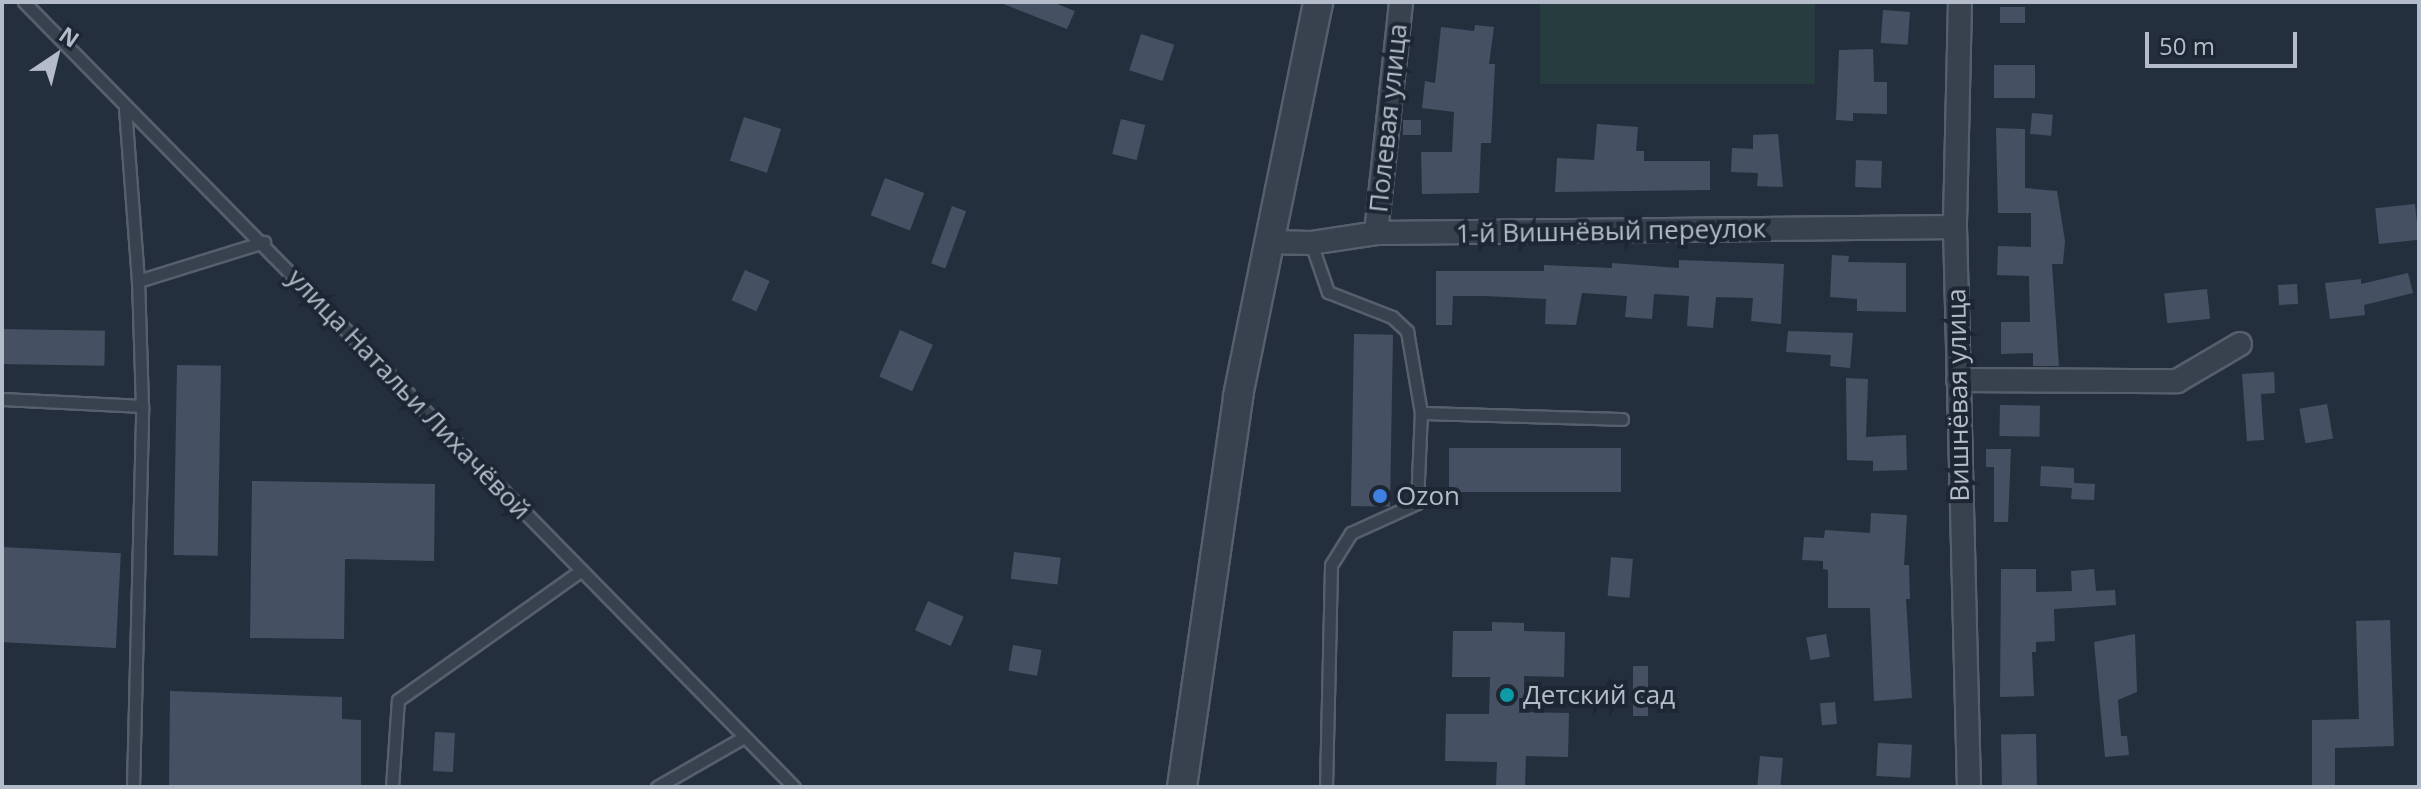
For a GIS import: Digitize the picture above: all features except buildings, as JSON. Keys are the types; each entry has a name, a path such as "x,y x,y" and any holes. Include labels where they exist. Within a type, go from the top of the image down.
{"street":[{"path":"1182,787 1238,396 1318,2"},
{"name":"Полевая улица","path":"1376,233 1401,2"},
{"name":"Вишнёвая улица","path":"1960,2 1955,227 1969,787"},
{"name":"1-й Вишнёвый переулок","path":"1268,242 1311,243 1376,233 1955,227"},
{"path":"1958,380 2177,381 2240,344"}],"lane":[{"name":"улица Натальи Лихачёвой","path":"24,2 125,108 264,242 579,572 794,787"},
{"path":"125,108 138,281 142,406 133,787"},
{"path":"138,281 264,242"},
{"path":"1311,243 1328,292 1392,317 1407,331 1421,413 1417,503 1351,533 1331,565 1326,787"},
{"path":"2,399 142,406"},
{"path":"1421,413 1622,419"},
{"path":"392,787 398,700 579,572"},
{"path":"657,787 744,737"}],"green space":[{"path":"1540,2 1815,2 1815,84 1540,84"}],"place":[{"name":"Ozon","path":"1380,496"},
{"name":"Детский сад","path":"1507,695"}]}
